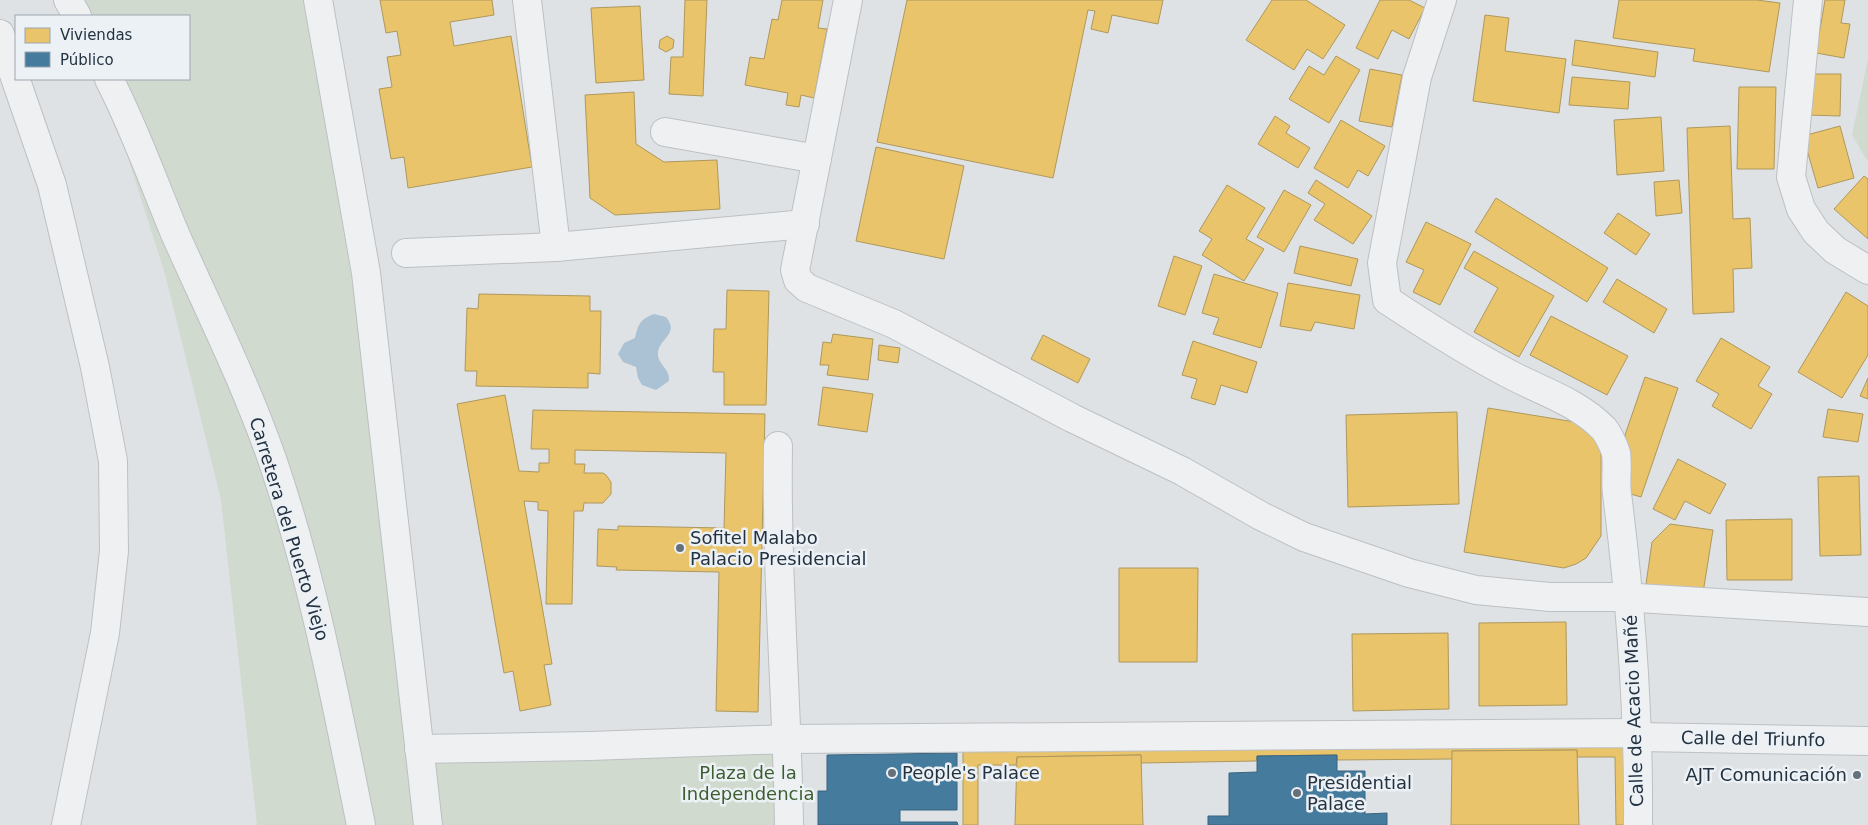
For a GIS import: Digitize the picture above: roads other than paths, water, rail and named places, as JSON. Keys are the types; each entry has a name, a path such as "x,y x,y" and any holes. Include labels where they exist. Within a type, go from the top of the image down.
{"street":[{"path":"68,0 76,15"},
{"path":"318,0 366,272 428,825"},
{"path":"527,0 556,247"},
{"path":"848,0 795,270 798,280 807,288 894,324 1072,418 1182,471 1262,516 1304,537 1409,573 1476,590 1550,597 1629,598 1868,612"},
{"name":"Calle de Acacio Mañé","path":"1442,0 1418,77 1382,263 1387,300 1432,331 1592,418 1606,431 1616,451 1616,489 1629,598 1639,737 1638,825"},
{"path":"1808,0 1791,177 1801,209 1816,232 1835,250 1868,270"},
{"path":"0,34 15,77"},
{"path":"16,80 52,184 95,367 113,461 114,551 105,633 66,825"},
{"name":"Carretera del Puerto Viejo","path":"109,80 176,236 242,379 272,459 321,632 361,825"},
{"path":"665,132 817,159"},
{"path":"406,253 556,247 805,224"},
{"path":"778,446 780,592 788,739 789,825"},
{"name":"Calle del Triunfo","path":"788,739 1631,733 1639,737 1868,741"},
{"path":"419,749 590,746 788,739"}],"water":[{"path":"654,314 666,317 671,328 670,333 658,350 658,356 668,373 669,381 656,390 642,385 638,378 636,367 623,362 618,354 624,343 635,338 643,320"}],"place":[{"name":"Sofitel Malabo Palacio Presidencial","path":"680,548"},
{"name":"People's Palace","path":"892,773"},
{"name":"AJT Comunicación","path":"1857,775"},
{"name":"Presidential Palace","path":"1297,793"}],"park label":[{"name":"Plaza de la Independencia","path":"748,783"}]}
